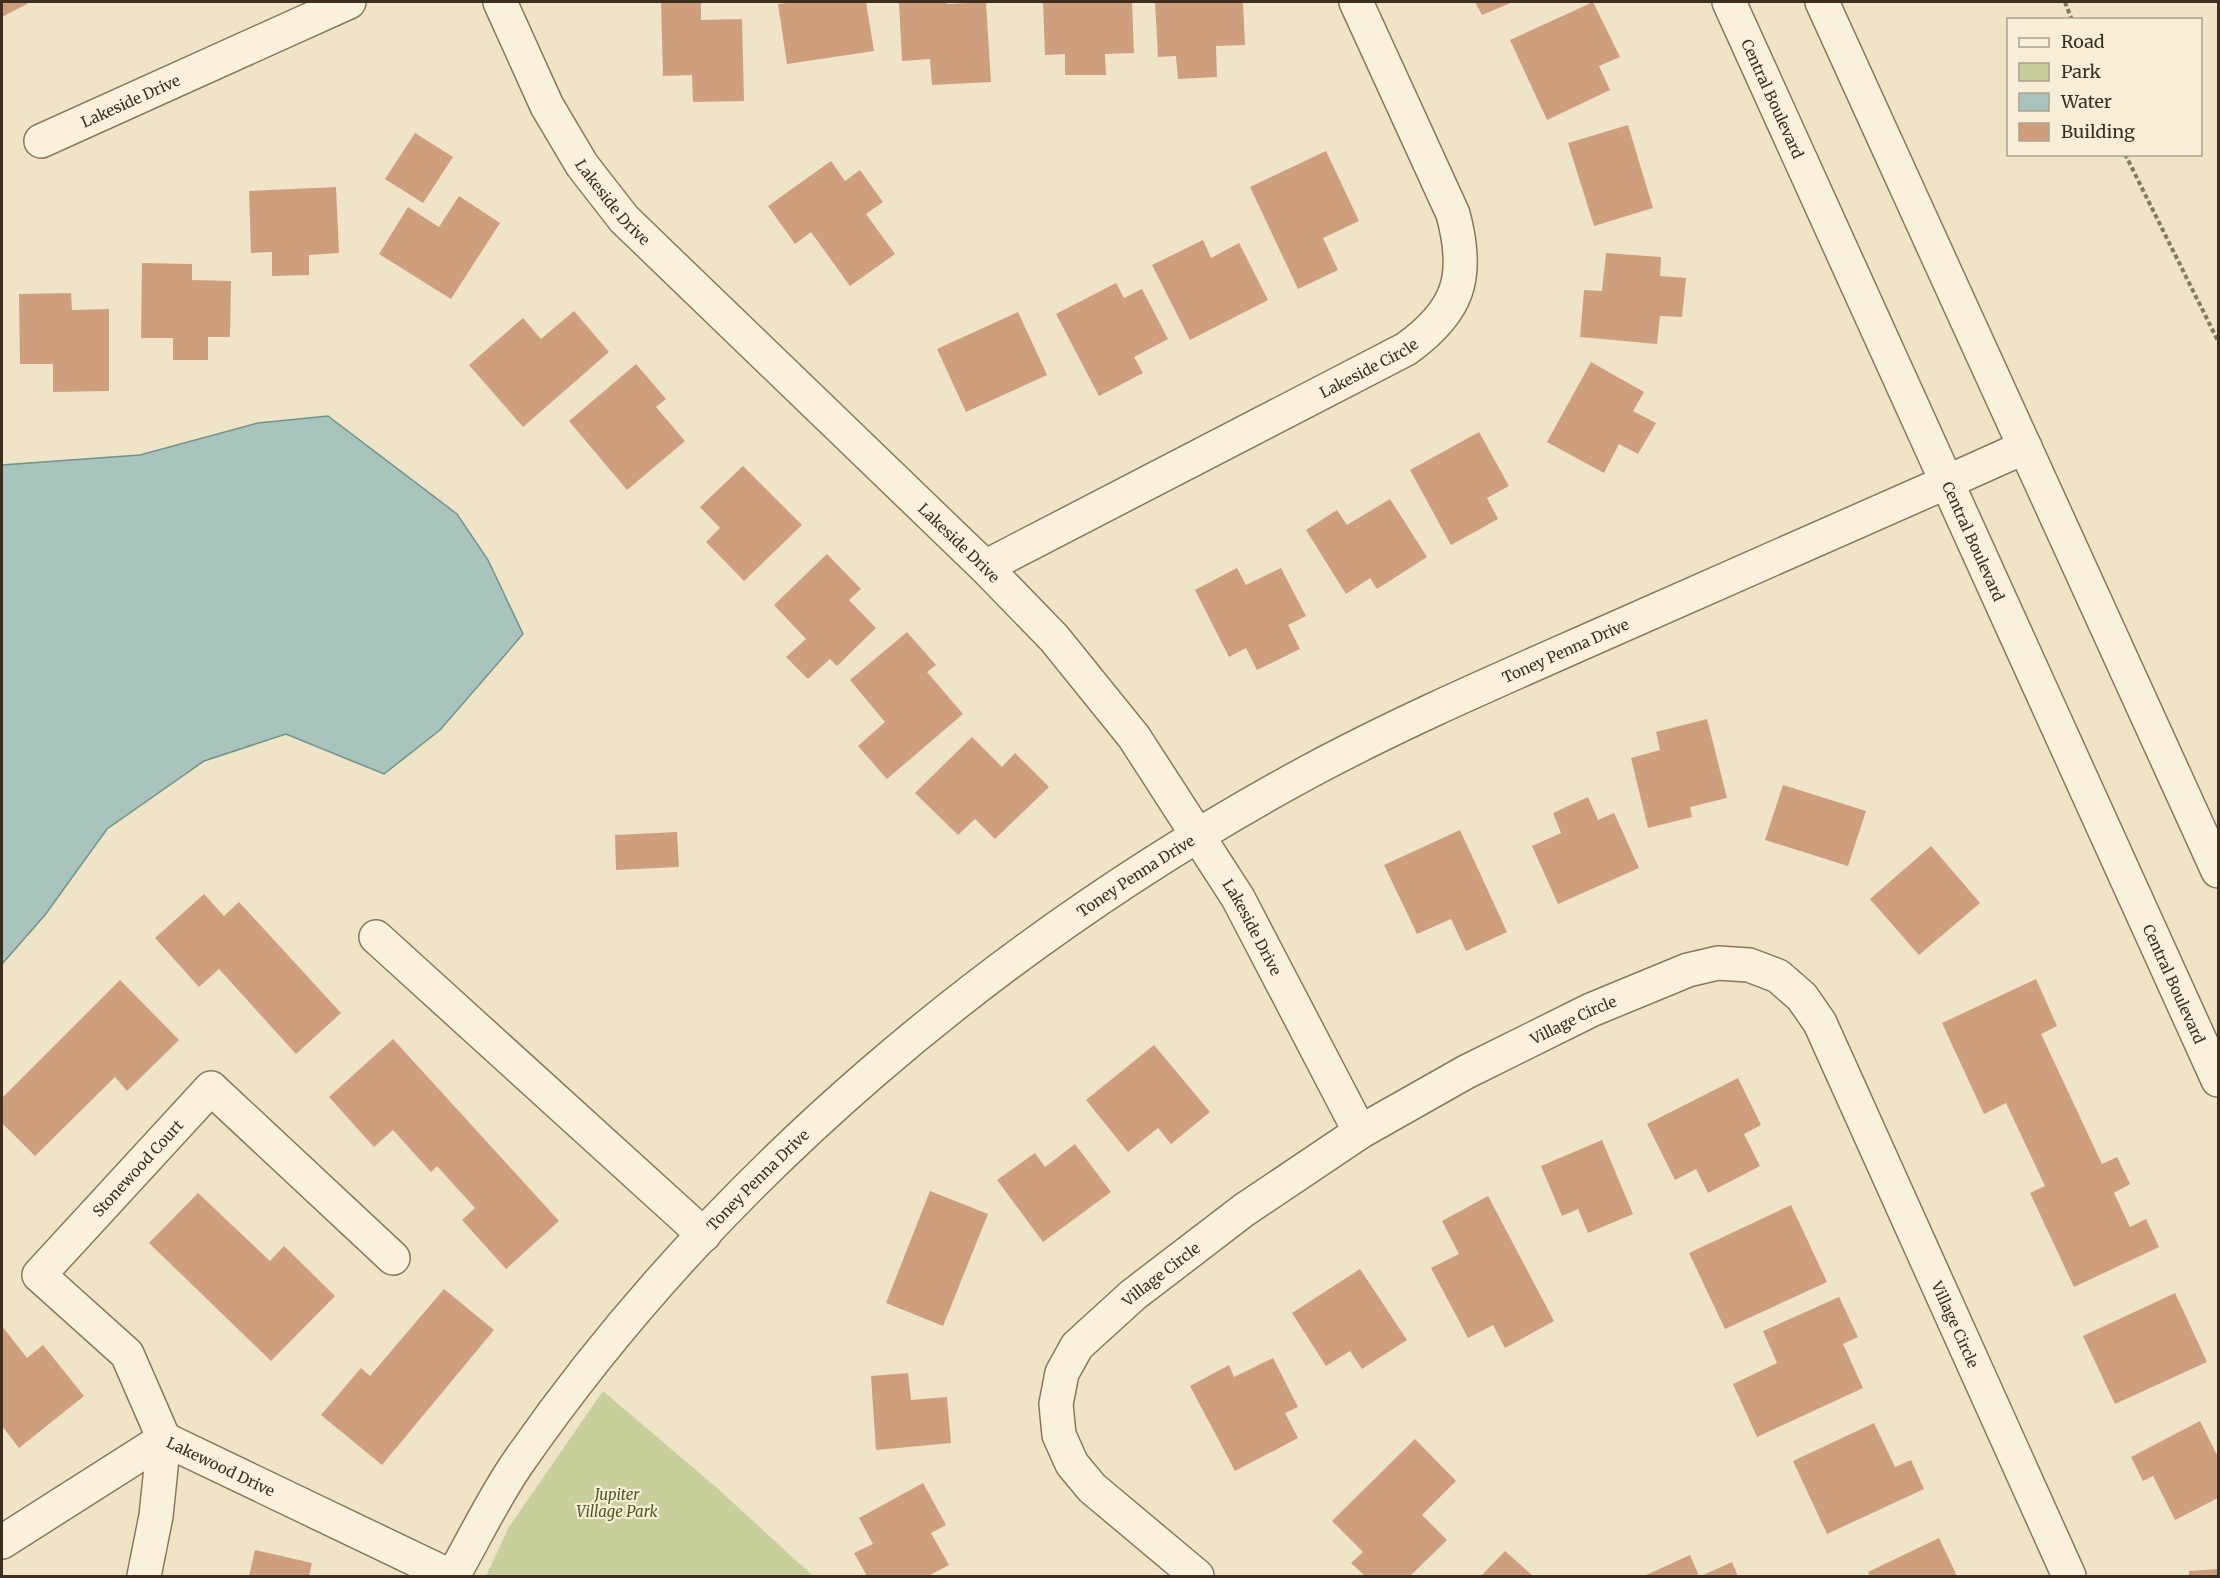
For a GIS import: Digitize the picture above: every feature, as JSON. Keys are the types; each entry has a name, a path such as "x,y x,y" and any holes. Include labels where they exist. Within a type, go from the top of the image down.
{"street":[{"name":"Lakeside Drive","path":"41,141 349,2"},
{"name":"Lakeside Drive","path":"500,2 548,106 582,165 624,219 985,567 1054,638 1134,737 1238,898 1360,1132"},
{"name":"Lakeside Circle","path":"985,567 1406,349 1432,330 1450,305 1461,275 1461,244 1453,214 1356,2"},
{"name":"Central Boulevard","path":"1729,2 2218,1080"},
{"path":"1822,2 2218,871"},
{"name":"Toney Penna Drive","path":"451,1576 513,1469 582,1374 704,1235 754,1183 864,1080 980,984 1102,896 1198,835 1312,770 1447,703 2025,447"},
{"path":"376,937 704,1235"},
{"name":"Village Circle","path":"1197,1576 1092,1488 1071,1464 1059,1435 1056,1404 1062,1373 1077,1346 1133,1295 1244,1210 1360,1132 1466,1072 1591,1010 1688,970 1718,963 1749,965 1778,976 1802,997 1820,1023 2069,1576"},
{"name":"Stonewood Court","path":"164,1439 127,1354 39,1275 211,1088 393,1258"},
{"path":"144,1576 156,1516 164,1439"},
{"name":"Lakewood Drive","path":"2,1542 164,1439 451,1576"}],"path":[{"path":"2065,2 2071,18"},
{"path":"2126,156 2218,341"}],"green space":[{"name":"Jupiter Village Park","path":"603,1391 716,1487 813,1576 486,1576 509,1527"}],"water":[{"path":"328,416 457,514 488,560 523,634 440,730 384,774 286,734 204,761 107,829 45,915 2,964 2,465 140,455 258,423"}],"building":[{"path":"2,2 26,2 27,4 2,17"},
{"path":"661,2 701,2 701,20 742,19 744,101 693,102 692,75 663,76"},
{"path":"866,2 874,51 787,64 778,4"},
{"path":"899,2 947,2 947,4 986,2 991,82 932,85 930,59 902,61"},
{"path":"1043,2 1132,2 1134,53 1105,54 1106,75 1065,75 1065,54 1045,55"},
{"path":"1155,2 1243,2 1245,45 1216,46 1217,77 1178,79 1176,56 1158,57"},
{"path":"1475,2 1513,2 1482,15"},
{"path":"1593,2 1620,57 1599,66 1610,90 1547,120 1510,40"},
{"path":"1628,125 1653,208 1594,226 1568,143"},
{"path":"415,133 453,157 423,203 385,179"},
{"path":"1326,151 1359,221 1323,238 1338,270 1298,289 1250,187"},
{"path":"831,161 845,181 860,170 883,202 866,214 895,254 850,286 811,232 795,244 768,206"},
{"path":"336,187 339,253 309,255 309,275 272,276 272,252 251,253 249,191"},
{"path":"459,196 500,223 451,299 379,254 408,207 439,227"},
{"path":"1203,240 1211,258 1239,243 1268,300 1190,340 1152,265"},
{"path":"1606,253 1661,257 1660,276 1686,278 1682,317 1660,316 1657,344 1580,337 1584,290 1602,291"},
{"path":"142,263 192,264 192,280 231,281 230,337 208,337 208,360 173,360 173,338 141,338"},
{"path":"1116,283 1124,298 1142,289 1168,339 1134,357 1143,373 1099,396 1056,314"},
{"path":"71,293 72,310 109,309 109,391 53,392 53,364 20,364 19,294"},
{"path":"574,311 609,352 523,427 469,365 523,318 541,339"},
{"path":"1018,312 1047,375 966,412 937,349"},
{"path":"1591,362 1644,392 1633,411 1656,423 1638,454 1619,444 1604,473 1547,442"},
{"path":"636,364 666,399 656,407 685,441 627,490 569,421"},
{"path":"1479,432 1509,486 1487,498 1498,519 1451,545 1410,470"},
{"path":"743,466 802,525 744,581 706,542 720,528 700,507"},
{"path":"1390,499 1427,557 1377,589 1370,578 1346,594 1306,530 1337,510 1347,525"},
{"path":"827,554 861,589 849,600 876,628 837,666 830,659 808,679 786,657 806,639 774,605"},
{"path":"1237,568 1246,585 1281,568 1306,616 1288,625 1300,649 1257,670 1246,648 1229,657 1195,590"},
{"path":"907,632 936,665 927,672 963,714 887,779 858,746 885,722 850,680"},
{"path":"1707,719 1727,798 1690,807 1692,817 1648,828 1631,758 1660,750 1656,732"},
{"path":"972,737 1002,767 1015,753 1049,787 995,839 975,819 958,835 915,793"},
{"path":"1783,785 1866,811 1848,866 1765,840"},
{"path":"1588,797 1598,820 1614,813 1639,868 1558,904 1532,846 1561,833 1553,813"},
{"path":"1460,830 1507,932 1466,951 1451,919 1417,934 1384,865"},
{"path":"677,832 679,867 616,870 615,835"},
{"path":"1931,846 1980,903 1919,955 1870,899"},
{"path":"204,894 224,916 239,902 341,1013 296,1054 219,969 199,987 155,938"},
{"path":"2036,979 2057,1026 2041,1034 2102,1164 2117,1157 2130,1184 2114,1193 2130,1227 2146,1219 2159,1247 2074,1287 2030,1193 2045,1186 2006,1103 1984,1114 1942,1023"},
{"path":"120,980 179,1040 127,1091 115,1077 35,1156 2,1123 2,1098"},
{"path":"393,1039 559,1221 506,1269 462,1220 475,1208 437,1166 431,1172 393,1130 374,1147 329,1097"},
{"path":"1154,1045 1210,1112 1171,1144 1158,1128 1128,1152 1086,1100"},
{"path":"1738,1078 1761,1125 1744,1134 1760,1166 1708,1193 1696,1169 1675,1180 1647,1124"},
{"path":"1602,1140 1633,1214 1588,1233 1578,1209 1562,1216 1541,1166"},
{"path":"1075,1144 1111,1192 1043,1242 997,1180 1035,1153 1045,1167"},
{"path":"930,1191 988,1214 943,1326 886,1303"},
{"path":"198,1193 270,1261 284,1246 335,1296 271,1361 149,1243"},
{"path":"1488,1196 1554,1321 1505,1348 1493,1325 1468,1338 1431,1268 1459,1254 1442,1221"},
{"path":"1791,1205 1827,1282 1725,1329 1689,1253"},
{"path":"1360,1269 1407,1340 1362,1369 1350,1351 1326,1366 1292,1313"},
{"path":"444,1289 494,1330 382,1465 321,1415 361,1368 370,1376"},
{"path":"2175,1293 2207,1362 2115,1404 2083,1336"},
{"path":"1839,1297 1858,1337 1843,1344 1863,1388 1757,1437 1733,1384 1777,1363 1763,1331"},
{"path":"2,1326 27,1358 43,1345 84,1396 19,1448 2,1426"},
{"path":"1273,1358 1298,1407 1285,1413 1298,1438 1235,1471 1190,1386 1229,1365 1234,1377"},
{"path":"908,1373 911,1400 947,1397 951,1443 876,1450 871,1376"},
{"path":"2200,1421 2218,1457 2218,1498 2175,1520 2153,1476 2143,1481 2131,1457"},
{"path":"1874,1423 1895,1467 1911,1460 1924,1489 1827,1534 1793,1461"},
{"path":"1415,1439 1456,1481 1422,1515 1447,1540 1410,1576 1365,1576 1351,1563 1363,1552 1332,1521"},
{"path":"923,1483 946,1525 931,1533 949,1565 928,1576 867,1576 854,1553 873,1544 859,1518"},
{"path":"1939,1538 1957,1576 1870,1576 1868,1572"},
{"path":"255,1550 312,1563 309,1576 249,1576"},
{"path":"1505,1551 1533,1576 1481,1576"},
{"path":"1690,1555 1699,1576 1644,1576"},
{"path":"1732,1562 1738,1576 1701,1576"},
{"path":"2218,1569 2218,1576 2189,1576 2189,1571"}]}
